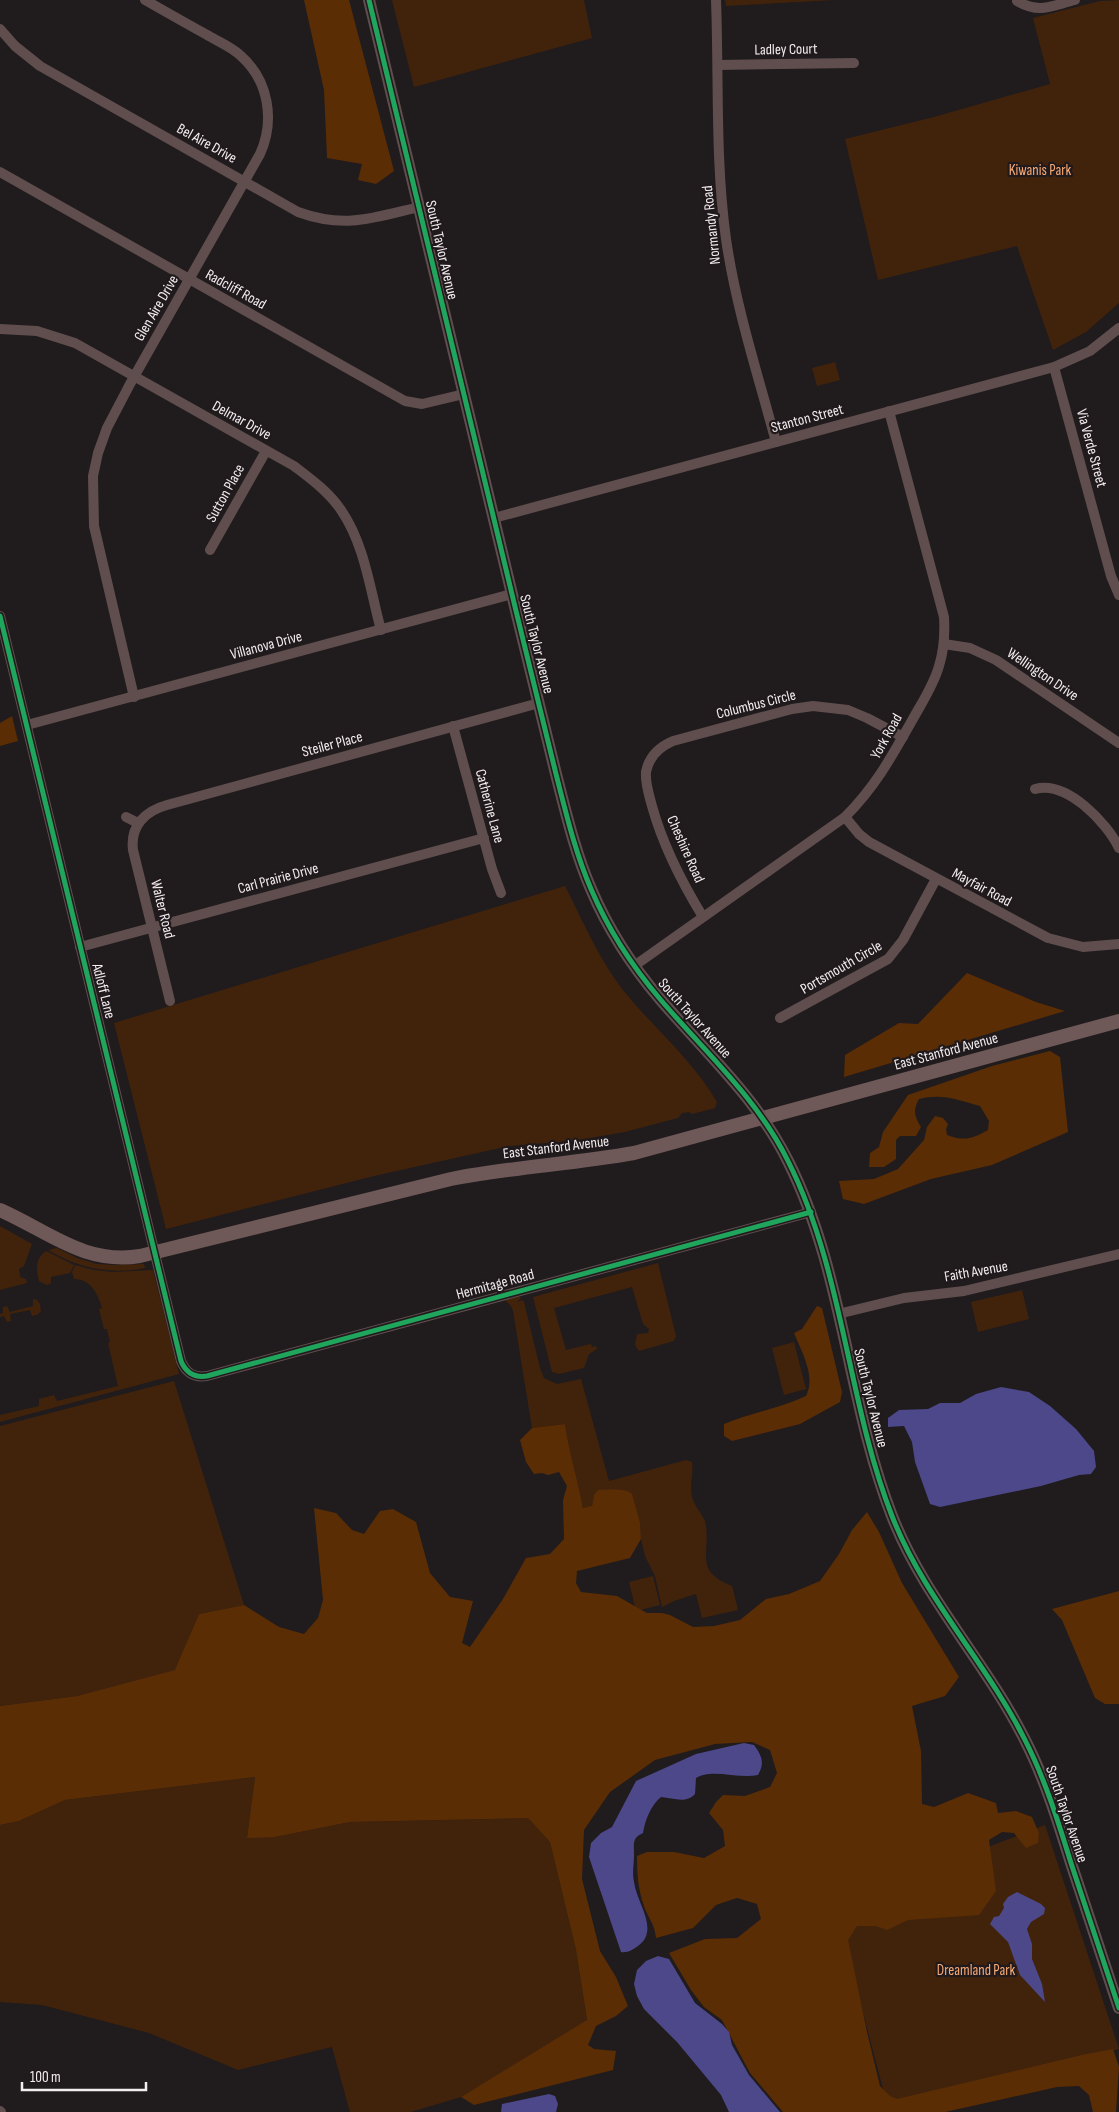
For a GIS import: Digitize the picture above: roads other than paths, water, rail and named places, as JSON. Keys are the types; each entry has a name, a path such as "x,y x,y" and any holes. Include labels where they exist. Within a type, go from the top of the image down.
{"main road":[{"name":"East Stanford Avenue","path":"0,1210 87,1253 114,1258 131,1258 451,1179 489,1172 634,1153 1119,1021"}],"street":[{"name":"Glen Aire Drive","path":"134,697 94,526 93,476 98,454 107,428 134,376 264,144 268,126 266,98 257,76 247,62 232,49 145,0"},
{"name":"South Taylor Avenue","path":"369,0 512,594 570,827 583,869 609,925 634,966 660,999 732,1077 785,1154 811,1212 874,1464 894,1523 918,1573 1003,1701 1035,1760 1056,1815 1119,2008"},
{"name":"Normandy Road","path":"716,0 720,164 727,246 743,321 776,442"},
{"path":"1017,1 1030,8 1036,8 1075,0"},
{"name":"Bel Aire Drive","path":"0,29 15,46 40,66 298,212 332,221 355,222 419,207"},
{"name":"Ladley Court","path":"718,65 854,63"},
{"name":"Radcliff Road","path":"0,172 405,401 422,404 464,394"},
{"name":"Stanton Street","path":"494,518 1054,367 1090,351 1119,328"},
{"name":"Delmar Drive","path":"0,329 38,331 75,343 294,466 310,478 328,494 341,510 358,542 381,630"},
{"name":"Via Verde Street","path":"1054,367 1111,576 1119,595"},
{"name":"York Road","path":"634,966 845,817 873,787 903,737 935,675 944,644 942,605 889,411"},
{"name":"Sutton Place","path":"210,550 266,450"},
{"name":"Villanova Drive","path":"27,725 512,594"},
{"name":"Adloff Lane","path":"0,616 181,1362 187,1372"},
{"name":"Wellington Drive","path":"944,644 970,648 996,660 1119,743"},
{"name":"Steiler Place","path":"138,824 145,814 157,808 539,703"},
{"name":"Columbus Circle","path":"648,790 646,773 648,765 656,751 666,744 792,709 824,706 848,710 903,737"},
{"name":"Catherine Lane","path":"453,726 501,894"},
{"path":"1035,789 1055,790 1078,802 1102,821 1119,848"},
{"name":"Cheshire Road","path":"648,790 668,854 677,874 703,917"},
{"path":"126,817 138,824"},
{"name":"Mayfair Road","path":"845,817 859,834 869,842 1048,938 1083,948 1119,944"},
{"name":"Walter Road","path":"138,824 133,838 133,850 170,1001"},
{"name":"Carl Prairie Drive","path":"80,947 484,838"},
{"name":"Portsmouth Circle","path":"780,1018 888,959 903,940 936,879"},
{"name":"Hermitage Road","path":"187,1372 198,1377 207,1376 811,1212"},
{"name":"Faith Avenue","path":"838,1314 904,1298 964,1292 1119,1254"}],"park label":[{"name":"Kiwanis Park","path":"1040,170"},
{"name":"Dreamland Park","path":"976,1970"}]}
